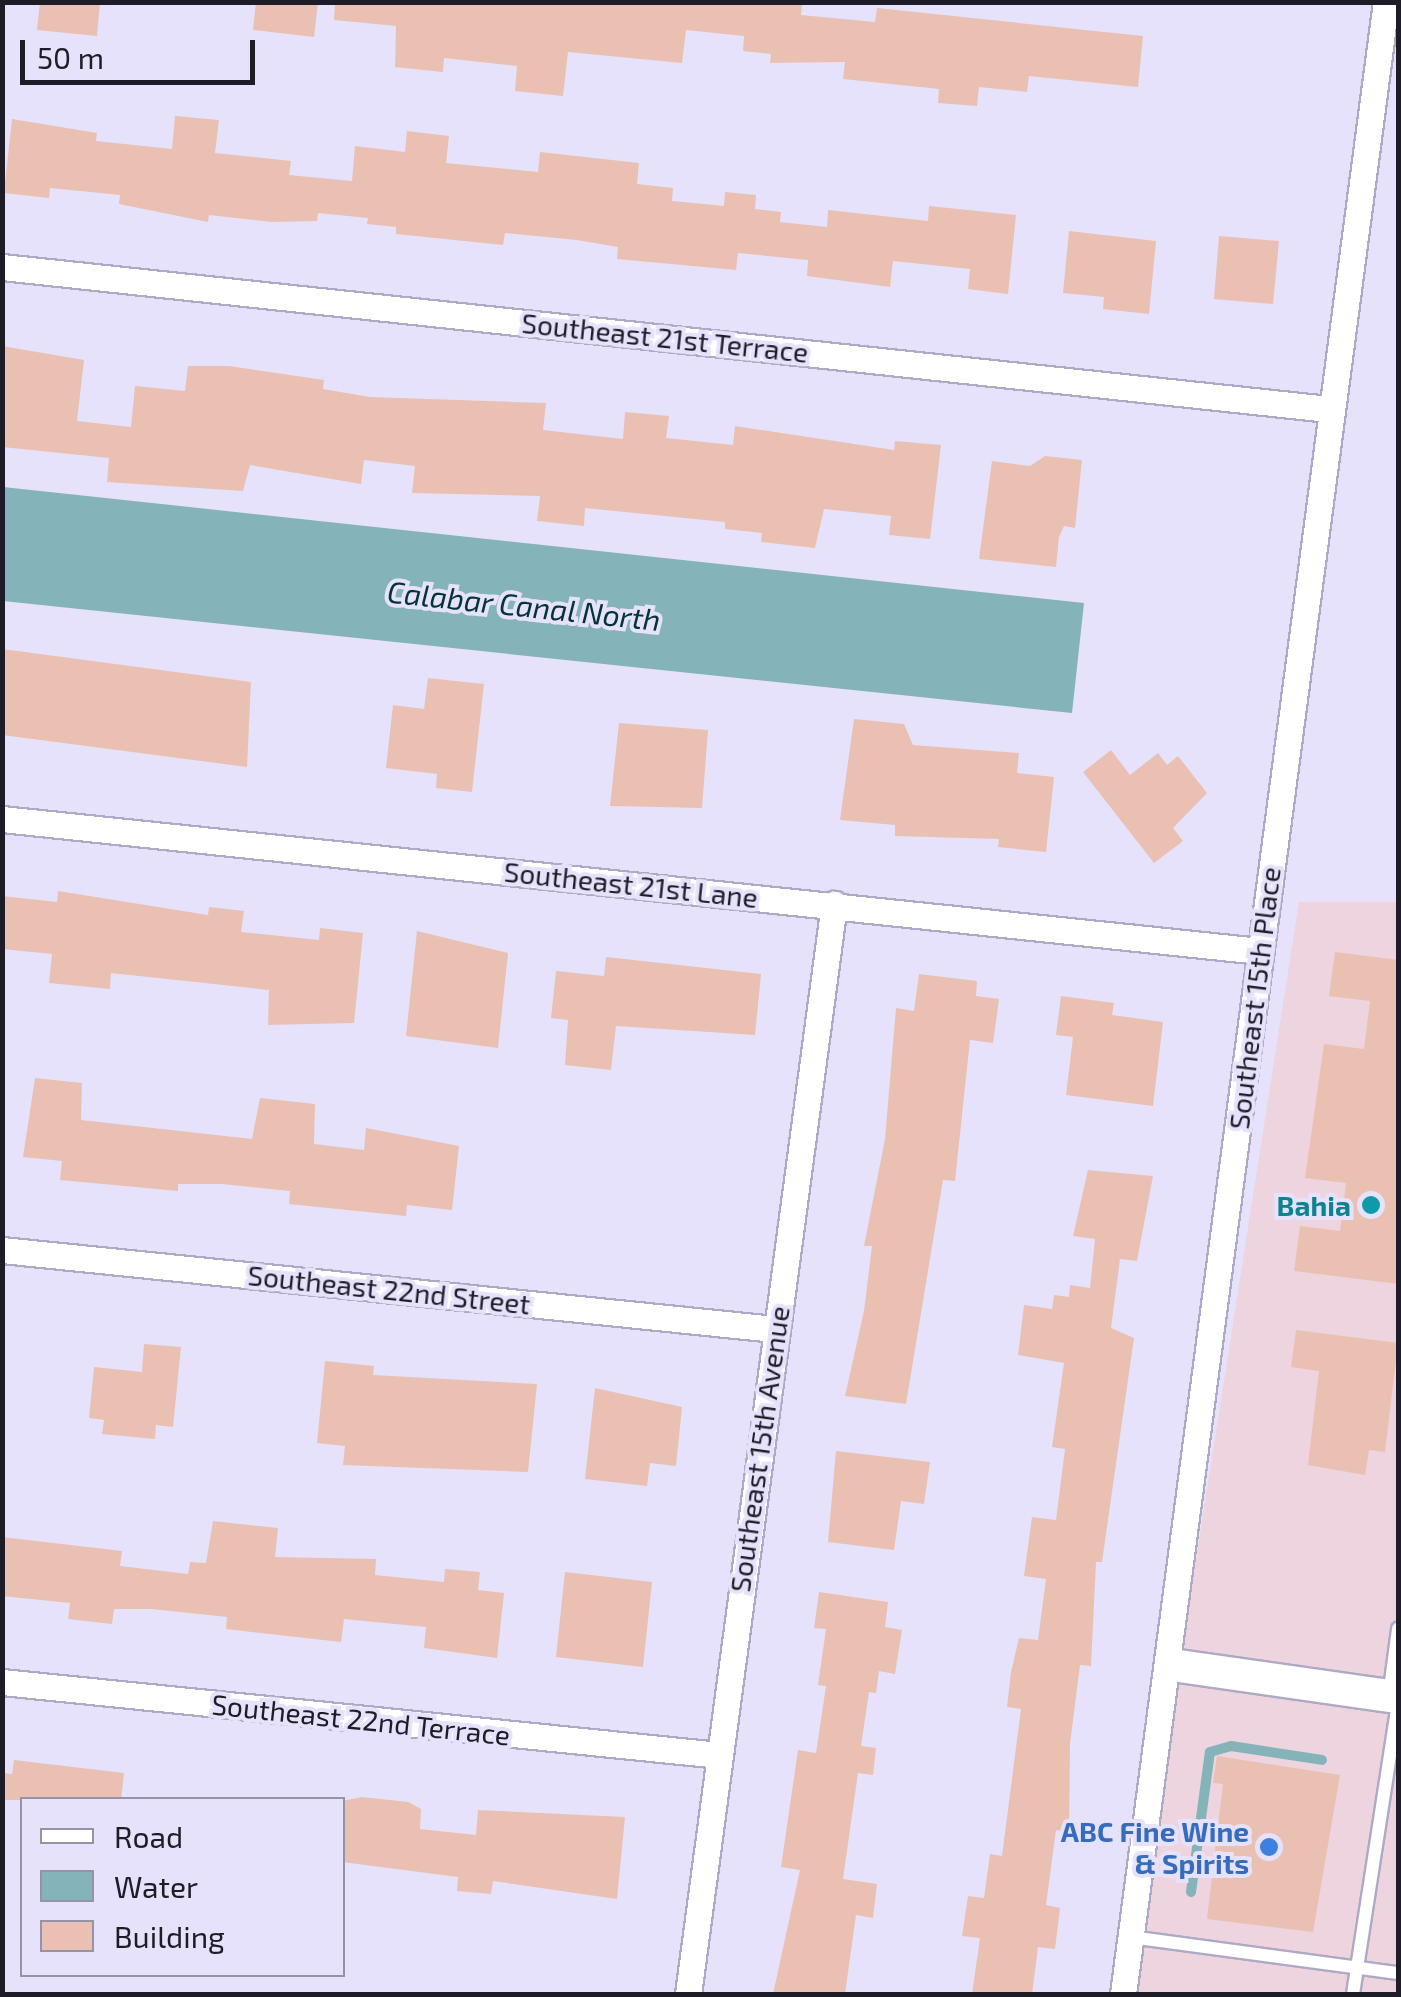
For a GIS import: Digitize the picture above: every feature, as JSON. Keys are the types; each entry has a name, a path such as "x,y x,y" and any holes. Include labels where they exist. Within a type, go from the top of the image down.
{"street":[{"name":"Southeast 15th Place","path":"1122,1994 1172,1666 1328,408 1386,2"},
{"name":"Southeast 21st Terrace","path":"2,267 1328,408"},
{"name":"Southeast 21st Lane","path":"2,818 1259,951"},
{"name":"Southeast 15th Avenue","path":"688,1994 834,904"},
{"name":"Southeast 22nd Street","path":"2,1250 775,1329"},
{"path":"1172,1666 1395,1699"},
{"name":"Southeast 22nd Terrace","path":"2,1682 719,1755"}],"lane":[{"path":"1352,1994 1395,1699 1398,1629"},
{"path":"1131,1938 1398,1973"}],"shaded area":[{"path":"1299,902 1398,902 1398,1994 1128,1994"}],"water":[{"name":"Calabar Canal North","path":"3,487 1084,603 1072,713 3,601"}],"building":[{"path":"40,2 100,2 97,36 37,30"},
{"path":"256,2 318,2 314,37 253,30"},
{"path":"335,2 802,2 801,15 875,22 877,8 1143,36 1138,87 1029,76 1027,92 979,87 977,106 938,103 939,89 843,79 845,62 770,63 771,54 743,51 744,36 686,30 682,63 568,52 563,96 515,91 517,66 444,58 443,72 395,67 396,26 334,20"},
{"path":"175,116 219,120 215,153 291,161 289,175 352,181 355,146 405,152 407,131 449,136 446,163 538,172 540,152 639,163 637,184 673,188 672,201 724,206 725,192 756,195 755,209 781,212 780,222 827,227 828,210 928,221 929,206 1016,215 1008,294 968,289 970,269 893,261 890,287 807,276 808,260 738,253 736,270 617,259 618,247 577,240 505,233 503,245 396,234 396,227 367,224 368,218 318,213 317,221 272,222 209,215 208,222 119,204 120,195 50,188 49,198 4,193 12,119 97,133 96,141 172,149"},
{"path":"1069,231 1156,241 1149,314 1103,309 1104,297 1063,293"},
{"path":"1219,236 1279,241 1273,304 1214,299"},
{"path":"2,346 84,360 77,421 131,427 135,386 185,391 188,366 229,366 324,380 323,389 370,397 546,403 543,430 623,439 625,412 669,416 666,438 733,445 735,426 894,450 895,441 941,445 930,539 889,535 891,516 824,509 815,548 761,542 762,533 725,529 725,522 585,508 584,526 537,521 540,496 412,493 415,466 364,460 361,484 250,465 243,491 107,482 109,458 2,447"},
{"path":"1045,456 1082,460 1075,528 1064,526 1056,567 979,559 992,461 1030,466"},
{"path":"2,649 251,682 247,767 2,735"},
{"path":"428,678 484,684 472,792 436,788 437,774 386,768 393,705 424,709"},
{"path":"854,719 904,724 913,745 1019,753 1017,773 1054,777 1046,852 998,847 999,839 895,836 895,825 840,820"},
{"path":"619,723 708,730 702,808 610,806"},
{"path":"1111,750 1130,775 1158,753 1167,765 1178,756 1207,793 1173,828 1183,841 1154,863 1083,772"},
{"path":"58,891 208,915 209,907 244,911 241,932 319,940 320,928 363,933 354,1023 268,1025 269,990 111,973 110,989 49,983 52,954 2,949 2,896 57,902"},
{"path":"417,931 508,953 498,1048 406,1036"},
{"path":"1335,952 1398,960 1398,1284 1294,1271 1300,1226 1340,1231 1346,1183 1305,1178 1324,1044 1364,1049 1370,1001 1329,996"},
{"path":"606,957 761,974 755,1035 616,1026 611,1070 565,1065 568,1020 551,1018 556,971 604,976"},
{"path":"919,974 977,981 976,996 999,999 993,1043 970,1040 955,1181 943,1180 906,1404 845,1396 864,1311 872,1246 864,1246 885,1139 896,1008 914,1011"},
{"path":"1061,996 1114,1003 1112,1015 1163,1022 1153,1106 1066,1095 1073,1037 1056,1035"},
{"path":"35,1078 82,1083 81,1120 252,1139 260,1098 315,1104 314,1144 364,1150 366,1128 459,1146 452,1210 407,1205 406,1216 289,1204 290,1191 178,1184 178,1191 60,1180 62,1161 23,1157"},
{"path":"1088,1170 1153,1176 1137,1261 1120,1259 1111,1328 1134,1338 1102,1562 1096,1562 1091,1666 1080,1665 1070,1744 1069,1832 1056,1830 1046,1905 1060,1908 1055,1949 1038,1947 1032,1994 972,1994 980,1938 962,1936 968,1896 984,1898 990,1854 1002,1856 1021,1709 1007,1707 1011,1672 1019,1638 1038,1640 1046,1579 1024,1576 1032,1517 1056,1520 1065,1449 1052,1447 1064,1363 1018,1355 1024,1305 1052,1309 1054,1295 1069,1297 1070,1285 1090,1288 1095,1239 1073,1236"},
{"path":"1296,1330 1398,1343 1385,1452 1369,1450 1365,1475 1308,1465 1319,1371 1291,1367"},
{"path":"144,1344 181,1347 173,1427 156,1425 155,1439 102,1434 104,1420 89,1418 94,1367 142,1372"},
{"path":"325,1361 374,1366 373,1375 537,1384 528,1472 343,1465 345,1446 317,1443"},
{"path":"595,1388 682,1407 676,1466 650,1463 647,1486 585,1479"},
{"path":"836,1451 930,1462 924,1504 901,1501 894,1550 828,1542"},
{"path":"213,1521 278,1528 275,1557 376,1559 375,1575 444,1582 445,1569 480,1572 478,1590 504,1593 497,1658 424,1648 426,1627 344,1619 341,1642 226,1629 227,1617 152,1609 114,1609 112,1624 68,1619 70,1603 2,1596 2,1537 122,1551 120,1566 188,1574 190,1562 206,1563"},
{"path":"565,1572 652,1582 643,1667 556,1657"},
{"path":"819,1592 888,1602 885,1627 902,1630 895,1674 879,1671 876,1693 869,1692 861,1746 876,1748 873,1775 858,1773 843,1879 877,1884 873,1918 856,1915 845,1994 773,1994 800,1870 781,1867 798,1750 816,1753 826,1686 818,1685 826,1629 814,1628"},
{"path":"1217,1756 1340,1775 1313,1932 1207,1919 1223,1784 1213,1783"},
{"path":"14,1760 124,1773 121,1797 2,1800 2,1773 12,1774"},
{"path":"362,1797 408,1802 421,1809 420,1829 476,1835 478,1810 625,1817 617,1899 493,1881 491,1894 457,1891 458,1877 345,1862 345,1800"}],"waterway":[{"path":"1191,1892 1210,1752 1231,1746 1322,1760"}],"place":[{"name":"Bahia","path":"1371,1205"},
{"name":"ABC Fine Wine & Spirits","path":"1269,1847"}]}
